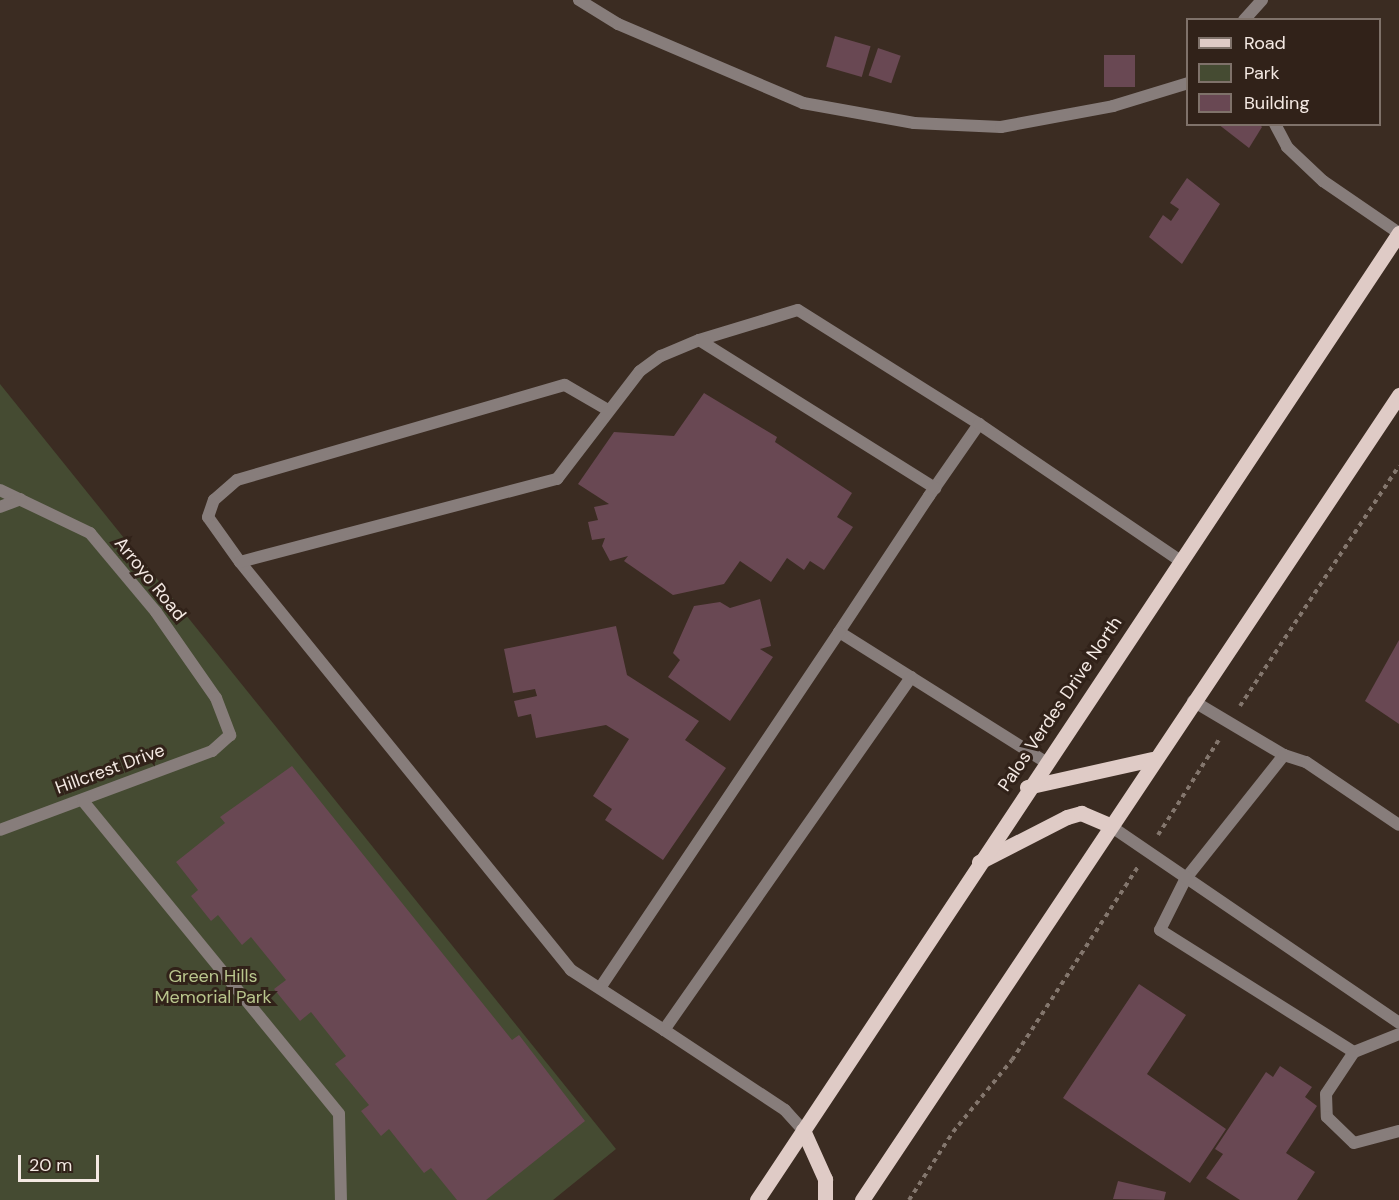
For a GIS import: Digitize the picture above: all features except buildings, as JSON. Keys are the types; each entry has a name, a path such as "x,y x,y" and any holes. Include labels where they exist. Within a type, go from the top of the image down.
{"main road":[{"name":"Palos Verdes Drive North","path":"757,1200 1044,761 1399,233"},
{"path":"862,1200 1152,759 1399,395"},
{"path":"1027,787 1152,759"},
{"path":"977,863 1067,817 1081,813 1109,825"},
{"path":"803,1130 825,1179 825,1200"}],"lane":[{"path":"579,0 618,24 803,103 914,123 1001,127 1113,106 1185,81"},
{"path":"1246,18 1262,0"},
{"path":"1276,126 1287,147 1323,181 1399,233"},
{"path":"240,562 557,479 608,410 661,356 699,340 798,310 979,424 1179,560"},
{"path":"699,340 934,488"},
{"path":"608,410 565,385 237,480 224,487 208,517 240,562 571,970 784,1110 803,1130"},
{"path":"600,988 979,424"},
{"name":"Arroyo Road","path":"0,490 90,533 156,612 216,698 230,735"},
{"path":"0,507 21,499"},
{"path":"839,632 1044,761"},
{"path":"664,1030 911,677"},
{"path":"1193,701 1284,755 1306,762 1399,825"},
{"name":"Hillcrest Drive","path":"0,831 212,751 230,735"},
{"path":"1284,755 1186,878 1160,930 1354,1052"},
{"path":"83,801 339,1114 341,1200"},
{"path":"1109,825 1399,1023"},
{"path":"1399,1034 1354,1052 1326,1094 1327,1117 1354,1143 1399,1131"}],"green space":[{"name":"Green Hills Memorial Park","path":"0,384 616,1149 553,1200 0,1200"}]}
